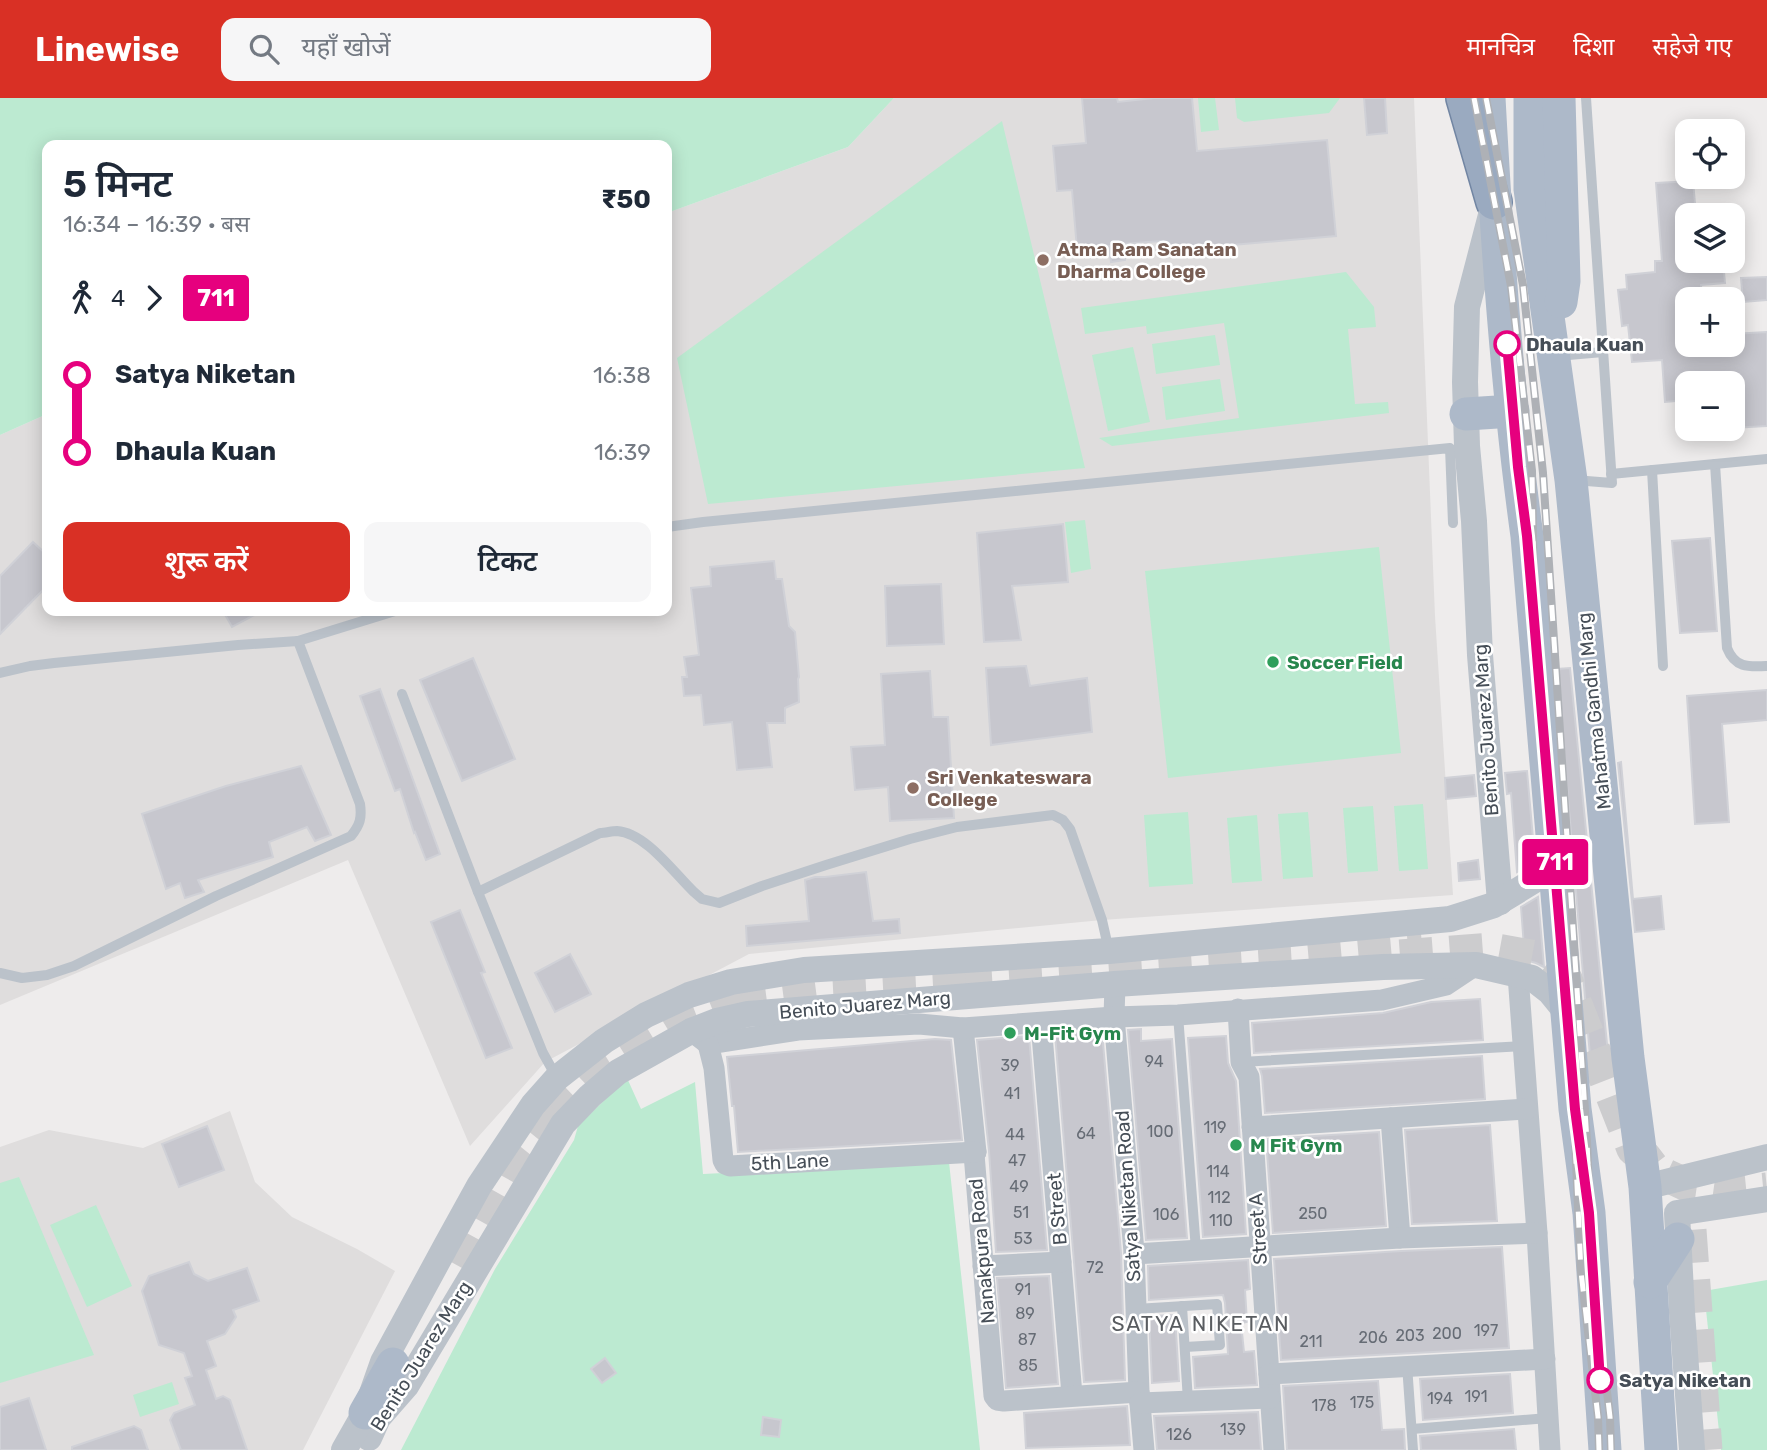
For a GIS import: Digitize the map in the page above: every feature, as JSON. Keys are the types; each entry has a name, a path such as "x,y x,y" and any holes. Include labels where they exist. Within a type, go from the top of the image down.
{"highway":[{"path":"1464,98 1494,202"}],"main road":[{"path":"1489,98 1494,202 1518,467 1527,536 1575,1109 1589,1213 1605,1450"},
{"name":"Mahatma Gandhi Marg","path":"1530,98 1530,189 1571,480 1628,1058 1645,1187 1661,1450"},
{"path":"1554,356 1564,281 1559,98"},
{"path":"1466,414 1513,411"},
{"path":"1650,1283 1677,1226"},
{"path":"371,1416 397,1369"}],"street":[{"name":"Benito Juarez Marg","path":"1494,202 1467,307 1465,382 1480,655 1500,902"},
{"name":"Benito Juarez Marg","path":"363,1450 383,1362 479,1186 533,1105 556,1078 604,1041 646,1015 689,995 731,982 804,970 1109,951 1450,919 1494,905 1556,867"},
{"name":"Benito Juarez Marg","path":"344,1450 371,1416 406,1386 563,1124 618,1072 700,1038 717,1021 748,1014 1115,984 1382,967 1476,965 1532,978 1550,992 1567,1013"},
{"path":"700,1038 919,1024 963,1028 1381,1000 1446,985 1476,965"},
{"path":"1381,1000 1382,967"},
{"path":"1517,975 1550,1450"},
{"name":"Satya Niketan Road","path":"1115,984 1114,1017 1134,1254 1139,1397 1144,1450"},
{"name":"Street A","path":"1238,1009 1241,1062 1249,1077 1274,1450"},
{"name":"B Street","path":"1041,1023 1072,1395"},
{"name":"Nanakpura Road","path":"963,1028 976,1152 974,1154 994,1396 997,1400 1004,1401 1072,1395"},
{"name":"5th Lane","path":"700,1038 714,1068 725,1164 730,1166 976,1152"},
{"path":"1252,1127 1527,1109"},
{"path":"1391,1118 1400,1238"},
{"path":"1645,1187 1767,1157"},
{"path":"1692,1450 1677,1226 1767,1199"},
{"path":"1134,1254 1400,1238 1537,1233"},
{"path":"983,1266 1061,1262"},
{"path":"1269,1374 1545,1359"},
{"path":"1072,1395 1188,1401 1270,1398"}],"lane":[{"path":"1571,480 1612,484 1586,98"},
{"path":"1554,356 1603,352"},
{"path":"672,526 1450,448 1453,523"},
{"path":"1611,474 1767,458"},
{"path":"1715,464 1727,648 1738,664 1767,666"},
{"path":"1652,470 1664,666"},
{"path":"0,673 42,665 298,641 379,616"},
{"path":"0,973 22,978 47,975 74,966 216,897 351,836 359,827 362,815 298,641"},
{"path":"402,694 543,1054 556,1078"},
{"path":"478,891 600,833 617,831 646,844 702,899 719,903 788,877 910,839 957,827 1053,815 1063,820 1070,830 1101,919 1109,951"},
{"path":"1178,1015 1196,1250"},
{"path":"1241,1062 1524,1046"},
{"path":"1136,1309 1217,1304 1220,1345 1185,1347"},
{"path":"1182,1306 1188,1401"},
{"path":"1407,1366 1413,1450"},
{"path":"1412,1429 1548,1418"}],"shaded area":[{"path":"894,98 1414,98 1435,616 1453,895 1102,920 749,954 545,1062 470,1146 348,860 0,1005 0,435 42,416 42,616 672,616 672,211 848,147"},
{"path":"230,1111 255,1182 292,1217 395,1271 303,1450 0,1450 0,1147 49,1130 143,1148"}],"green space":[{"path":"0,98 894,98 848,147 672,211 672,140 42,140 42,416 0,435"},
{"path":"1198,98 1215,98 1219,130 1201,132"},
{"path":"1235,98 1340,98 1329,113 1244,122 1237,118"},
{"path":"1002,121 1085,468 708,504 677,358"},
{"path":"1346,272 1374,307 1376,327 1348,329 1355,404 1388,402 1389,413 1112,446 1099,438 1239,418 1224,323 1147,334 1146,326 1085,334 1081,308"},
{"path":"1215,335 1220,365 1156,374 1152,344"},
{"path":"1133,347 1150,422 1108,431 1092,355"},
{"path":"1220,379 1225,411 1166,420 1162,387"},
{"path":"1085,520 1091,569 1071,573 1065,522"},
{"name":"Soccer Field","path":"1379,547 1401,753 1168,778 1145,571"},
{"path":"1423,804 1428,869 1399,871 1394,806"},
{"path":"1373,806 1378,871 1348,873 1343,808"},
{"path":"1188,812 1193,884 1149,887 1144,815"},
{"path":"1308,812 1313,877 1283,879 1278,814"},
{"path":"1257,815 1262,881 1232,883 1227,818"},
{"path":"627,1078 641,1109 695,1082 703,1174 949,1162 980,1450 401,1450 495,1269 574,1140 578,1126"},
{"path":"19,1177 94,1355 0,1383 0,1183"},
{"path":"96,1205 132,1286 87,1307 50,1225"},
{"path":"1767,1280 1767,1450 1721,1450 1704,1291"},
{"path":"172,1382 179,1404 140,1417 133,1395"}],"building":[{"path":"1082,98 1117,98 1118,102 1192,98 1197,151 1327,140 1336,236 1175,250 1176,254 1161,255 1160,241 1124,244 1125,260 1111,262 1109,246 1077,249 1072,190 1057,191 1053,146 1086,143"},
{"path":"1364,98 1385,98 1387,133 1367,135"},
{"path":"1675,182 1675,189 1694,189 1695,203 1675,203 1675,273 1724,273 1725,283 1675,287 1675,357 1745,357 1745,333 1767,332 1767,426 1745,427 1745,371 1675,371 1675,401 1665,402 1662,360 1632,362 1628,325 1622,326 1618,290 1627,289 1626,275 1655,272 1655,261 1662,261 1656,183"},
{"path":"1767,277 1767,300 1745,302 1745,287 1742,287 1741,278"},
{"path":"1063,524 1068,582 1012,586 1021,640 984,642 977,533"},
{"path":"1710,538 1717,631 1680,633 1672,541"},
{"path":"33,542 42,550 42,591 0,634 0,576"},
{"path":"774,561 776,579 782,579 789,626 795,632 799,702 785,708 785,723 767,723 772,767 737,770 732,722 704,725 701,695 684,696 682,677 687,677 684,657 699,655 691,588 711,586 710,567"},
{"path":"941,584 944,644 887,646 885,586"},
{"path":"226,616 253,616 232,627"},
{"path":"473,658 515,759 462,781 420,680"},
{"path":"1026,666 1030,686 1087,678 1092,732 991,745 986,668"},
{"path":"1570,668 1608,1054 1590,1056 1557,669"},
{"path":"930,671 933,717 948,717 954,818 890,821 888,787 855,790 851,747 885,745 881,674"},
{"path":"380,689 440,854 426,860 400,789 395,791 360,696"},
{"path":"1767,690 1767,720 1722,724 1729,822 1695,824 1687,696"},
{"path":"1621,762 1633,899 1661,896 1664,929 1635,932 1618,763"},
{"path":"301,766 331,835 315,841 307,827 269,842 273,857 198,880 204,892 185,898 180,883 166,889 142,814 226,786"},
{"path":"1527,771 1535,861 1517,872 1511,793 1507,794 1505,773"},
{"path":"1474,775 1476,796 1446,799 1445,778"},
{"path":"1478,860 1480,879 1459,881 1458,863"},
{"path":"866,872 873,921 899,919 900,933 747,946 746,926 809,921 805,880"},
{"path":"1538,897 1544,967 1525,960 1521,907"},
{"path":"460,910 485,972 481,973 512,1048 486,1058 431,922"},
{"path":"570,954 591,994 555,1012 535,973"},
{"path":"1480,999 1483,1040 1254,1053 1252,1023 1383,1013 1431,1002"},
{"path":"1141,1029 1141,1041 1172,1039 1187,1238 1146,1240 1128,1030"},
{"path":"1102,1031 1121,1253 1125,1380 1084,1382 1055,1034"},
{"path":"1029,1036 1047,1250 996,1252 977,1040"},
{"path":"1226,1036 1228,1063 1236,1081 1246,1234 1203,1237 1188,1038"},
{"path":"935,1039 951,1040 962,1140 738,1152 727,1057"},
{"path":"1482,1056 1485,1099 1265,1113 1260,1069"},
{"path":"1490,1125 1497,1221 1412,1224 1405,1130"},
{"path":"207,1126 224,1170 179,1187 162,1144"},
{"path":"1379,1132 1386,1226 1273,1233 1266,1139"},
{"path":"1502,1247 1509,1348 1281,1360 1274,1259"},
{"path":"1248,1260 1250,1289 1245,1290 1247,1322 1241,1323 1244,1352 1254,1351 1257,1385 1195,1388 1193,1357 1228,1354 1223,1295 1149,1300 1148,1266"},
{"path":"189,1262 194,1274 208,1281 247,1268 259,1301 233,1310 236,1317 225,1334 207,1341 216,1366 206,1370 216,1399 223,1396 230,1400 247,1450 181,1450 170,1420 174,1413 195,1405 185,1378 192,1376 184,1353 159,1345 142,1291 149,1276"},
{"path":"1049,1276 1058,1384 1006,1388 997,1278"},
{"path":"1175,1315 1179,1381 1152,1383 1149,1316"},
{"path":"605,1358 616,1373 602,1383 591,1369"},
{"path":"1510,1374 1513,1413 1423,1420 1420,1379"},
{"path":"1378,1381 1382,1430 1404,1429 1405,1450 1287,1450 1283,1386"},
{"path":"29,1398 46,1450 0,1450 0,1407"},
{"path":"1127,1406 1130,1445 1026,1448 1024,1413"},
{"path":"1258,1412 1261,1450 1157,1450 1154,1416"},
{"path":"763,1417 781,1420 779,1437 761,1435"},
{"path":"134,1426 141,1430 148,1450 72,1450 72,1447"},
{"path":"1514,1429 1516,1450 1421,1450 1420,1436"}],"tunnel":[{"path":"959,977 1297,956 1422,945"},
{"path":"1400,956 1492,949 1536,957 1566,979 1633,1149 1645,1157 1655,1170 1687,1185 1737,1192 1767,1189"},
{"path":"734,1004 832,991 983,983"},
{"path":"547,1116 605,1061 677,1017 728,997 756,994"},
{"path":"462,1268 520,1163 568,1106"},
{"path":"1690,1230 1706,1450"}],"railway":[{"path":"1474,98 1511,286 1532,471 1534,598 1575,1141 1581,1272 1598,1417 1599,1450"},
{"path":"1486,98 1523,285 1543,473 1587,1141 1592,1265 1610,1417 1611,1450"}],"bus line":[{"name":"711","path":"1507,344 1527,536 1575,1109 1589,1213 1600,1380"}],"place":[{"name":"Atma Ram Sanatan Dharma College","path":"1043,260"},
{"name":"Dhaula Kuan","path":"1507,344"},
{"name":"Soccer Field","path":"1273,662"},
{"name":"Sri Venkateswara College","path":"913,788"},
{"name":"M-Fit Gym","path":"1010,1033"},
{"name":"M Fit Gym","path":"1236,1145"},
{"name":"Satya Niketan","path":"1600,1380"}],"district":[{"name":"SATYA NIKETAN","path":"1201,1323"}]}
